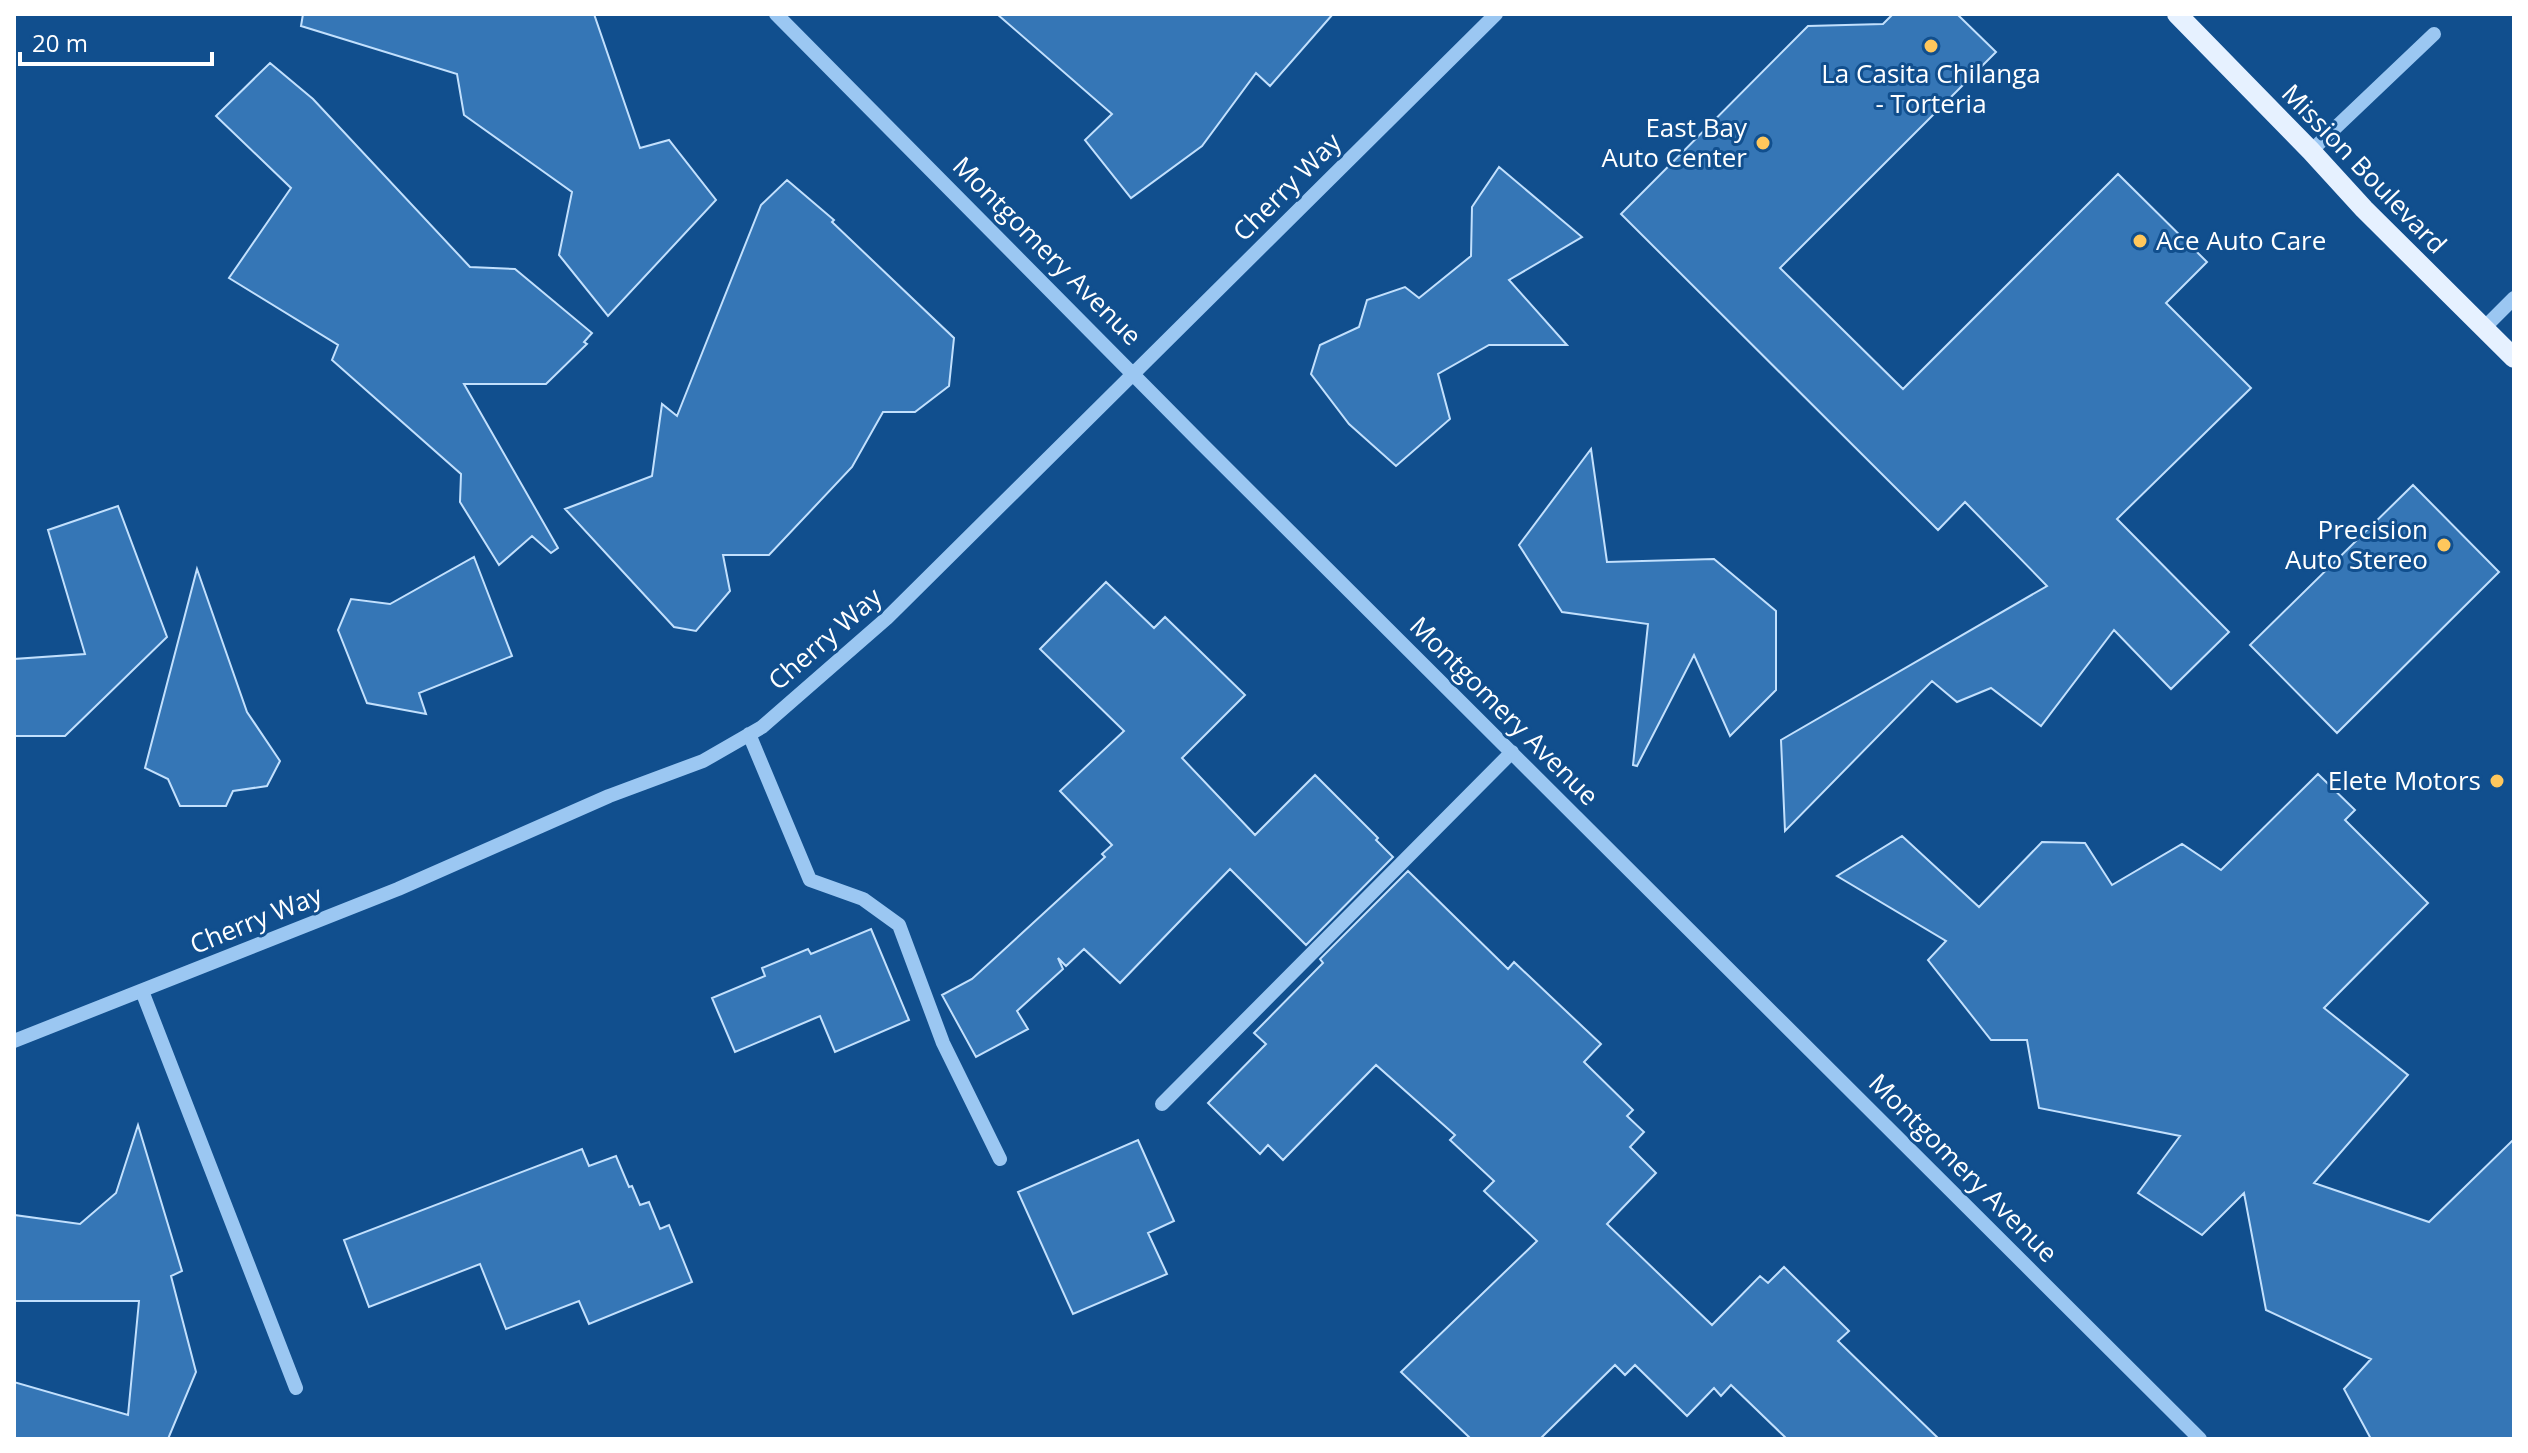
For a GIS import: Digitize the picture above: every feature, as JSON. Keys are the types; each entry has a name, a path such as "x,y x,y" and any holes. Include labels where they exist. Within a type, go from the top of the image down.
{"main road":[{"name":"Mission Boulevard","path":"2177,14 2364,209 2514,358"}],"street":[{"name":"Montgomery Avenue","path":"776,14 1201,443 2200,1439"},
{"name":"Cherry Way","path":"14,1041 398,889 609,796 703,761 762,727 887,618 1496,14"},
{"path":"2311,151 2434,34"},
{"path":"2484,328 2514,298"},
{"path":"749,734 810,880 863,899 899,925 943,1043 1000,1159"},
{"path":"1162,1104 1512,752"},
{"path":"142,991 296,1388"}],"building":[{"path":"303,14 594,14 640,148 669,140 716,200 608,316 559,255 572,192 464,115 457,74 301,26"},
{"path":"997,14 1333,14 1270,86 1256,73 1202,146 1131,198 1085,140 1112,114"},
{"path":"1893,14 1957,14 1996,52 1780,268 1903,389 2118,174 2207,262 2166,303 2251,388 2117,519 2229,632 2171,689 2114,630 2041,726 1991,688 1957,702 1932,681 1785,831 1781,740 2047,586 1965,502 1938,530 1621,214 1808,26 1883,24"},
{"path":"270,63 313,99 470,267 515,269 592,333 584,342 587,344 546,384 464,384 558,548 551,553 532,536 499,565 460,502 461,474 332,360 338,345 229,278 291,188 216,116"},
{"path":"1499,167 1582,237 1509,280 1567,345 1489,345 1438,374 1450,419 1396,466 1349,424 1311,374 1320,345 1359,327 1367,300 1405,287 1419,298 1471,256 1472,207"},
{"path":"787,180 834,220 832,222 954,338 949,386 915,412 883,412 852,467 769,555 723,555 730,591 696,631 674,627 565,509 652,476 662,404 677,416 761,205"},
{"path":"1591,449 1607,562 1714,559 1776,611 1776,690 1730,736 1694,655 1637,766 1633,765 1648,624 1562,612 1519,545"},
{"path":"2413,485 2499,572 2337,733 2250,645"},
{"path":"118,506 167,637 65,736 14,736 14,659 85,654 48,530"},
{"path":"474,557 512,656 419,693 426,714 367,703 338,630 351,599 390,604"},
{"path":"197,569 247,712 280,761 267,786 233,791 226,806 180,806 168,779 145,768"},
{"path":"1106,582 1154,628 1165,617 1245,695 1182,758 1255,835 1315,775 1393,857 1306,945 1230,869 1120,983 1084,949 1066,966 1058,958 1063,969 1017,1011 1028,1029 976,1057 942,995 972,979 1105,857 1102,854 1112,845 1060,791 1124,731 1040,649"},
{"path":"2318,774 2355,810 2345,820 2428,903 2324,1008 2408,1075 2314,1183 2429,1222 2514,1139 2514,1439 2371,1439 2344,1389 2371,1359 2266,1310 2244,1193 2202,1235 2138,1193 2180,1136 2039,1108 2027,1040 1991,1040 1928,960 1946,941 1837,876 1902,836 1979,907 2042,842 2085,843 2112,885 2182,844 2221,870"},
{"path":"1408,871 1508,969 1514,962 1601,1044 1584,1062 1633,1110 1627,1116 1644,1132 1630,1147 1656,1173 1607,1224 1712,1325 1760,1276 1768,1283 1784,1267 1849,1331 1838,1341 1939,1439 1787,1439 1731,1385 1721,1396 1714,1388 1687,1416 1635,1365 1625,1375 1615,1365 1540,1439 1471,1439 1401,1372 1537,1241 1484,1191 1494,1181 1450,1140 1455,1135 1376,1065 1283,1160 1268,1145 1260,1154 1208,1103 1266,1044 1254,1033 1323,963 1320,959"},
{"path":"871,929 909,1020 835,1052 820,1016 735,1052 712,998 765,976 762,968 808,949 811,954"},
{"path":"138,1125 182,1271 171,1276 196,1372 168,1439 14,1439 14,1382 128,1415 139,1301 14,1301 14,1215 80,1224 116,1193"},
{"path":"1138,1140 1174,1221 1148,1233 1167,1274 1073,1314 1018,1192"},
{"path":"582,1149 589,1166 616,1156 640,1205 649,1202 660,1229 669,1225 692,1282 589,1324 579,1301 506,1329 480,1264 369,1307 344,1240"}],"place":[{"name":"La Casita Chilanga - Torteria","path":"1931,46"},
{"name":"East Bay Auto Center","path":"1763,143"},
{"name":"Ace Auto Care","path":"2140,241"},
{"name":"Precision Auto Stereo","path":"2444,545"},
{"name":"Elete Motors","path":"2497,781"}]}
